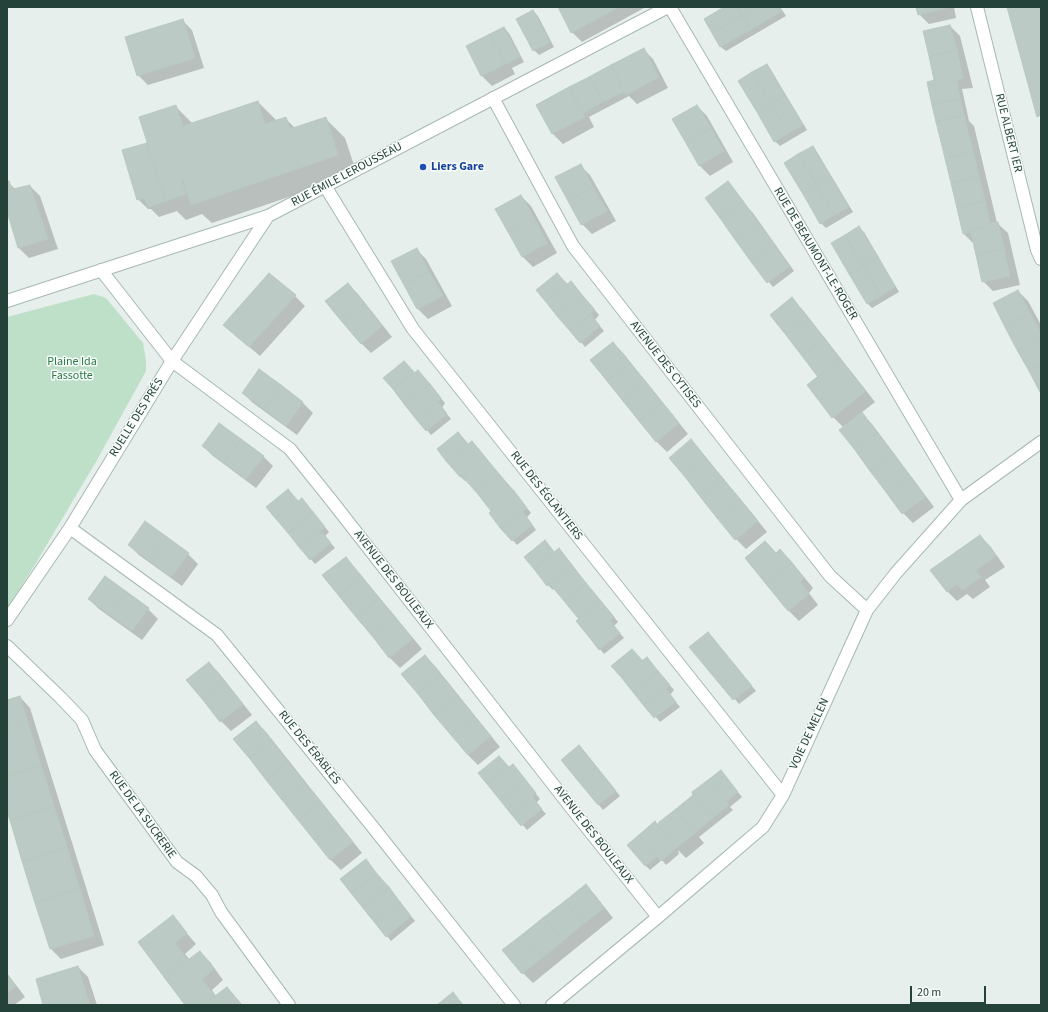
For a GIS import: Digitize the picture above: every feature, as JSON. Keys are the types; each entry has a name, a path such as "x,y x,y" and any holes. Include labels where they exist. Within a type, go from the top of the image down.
{"street":[{"name":"RUE ÉMILE LEROUSSEAU","path":"7,301 268,216 669,7"},
{"name":"RUE DE BEAUMONT-LE-ROGER","path":"669,7 961,500"},
{"name":"RUE ALBERT IER","path":"977,7 1037,250 1041,259"},
{"name":"AVENUE DES CYTISES","path":"493,98 573,246 830,576 867,610"},
{"name":"RUE DES ÉGLANTIERS","path":"325,186 413,329 783,795"},
{"name":"RUELLE DES PRÉS","path":"7,620 70,528 172,361 268,216"},
{"name":"AVENUE DES BOULEAUX","path":"101,270 172,361 290,449 332,500 658,917"},
{"name":"VOIE DE MELEN","path":"552,1005 763,827 783,795 867,610 896,573 961,500 1041,442"},
{"name":"RUE DES ÉRABLES","path":"70,528 217,635 377,832 514,1005"},
{"name":"RUE DE LA SUCRERIE","path":"7,646 82,720 99,756 177,862 196,876 212,894 221,912 289,1005"}],"green space":[{"name":"Plaine Ida Fassotte","path":"94,294 106,298 143,343 146,371 97,460 7,609 7,317"}],"building":[{"path":"558,7 616,7 617,8 571,33"},
{"path":"724,7 737,7 742,15 712,33 704,19"},
{"path":"737,7 756,7 742,15"},
{"path":"756,7 779,7 782,11 750,30 742,15"},
{"path":"916,7 946,7 947,8 918,15"},
{"path":"1007,7 1041,7 1041,115 1037,117"},
{"path":"533,10 550,42 533,51 516,19"},
{"path":"742,15 750,30 720,47 712,33"},
{"path":"183,19 195,58 137,76 125,37"},
{"path":"950,25 957,50 929,56 923,31"},
{"path":"504,27 520,57 506,64 490,34"},
{"path":"490,34 506,64 481,76 466,46"},
{"path":"644,48 659,77 626,95 611,65"},
{"path":"957,50 963,78 957,80 934,80 929,56"},
{"path":"767,64 785,95 771,103 752,72"},
{"path":"611,65 624,92 603,102 589,77"},
{"path":"752,72 771,103 757,112 738,81"},
{"path":"589,77 603,102 583,113 569,87"},
{"path":"934,80 957,80 960,98 932,105 927,82"},
{"path":"569,87 585,117 552,134 536,105"},
{"path":"785,95 803,125 789,133 771,103"},
{"path":"960,98 964,115 936,122 932,105"},
{"path":"258,101 265,124 286,117 290,129 326,117 338,155 191,205 183,179 181,179 186,194 166,201 139,117 176,105 183,126"},
{"path":"771,103 789,133 774,142 757,112"},
{"path":"697,105 711,128 686,143 672,119"},
{"path":"964,115 973,151 945,158 936,122"},
{"path":"711,128 724,151 699,166 686,143"},
{"path":"147,143 166,201 148,207 144,198 137,200 122,150"},
{"path":"813,146 831,177 817,185 798,154"},
{"path":"973,151 979,176 951,183 945,158"},
{"path":"798,154 817,185 803,194 784,163"},
{"path":"581,164 593,187 568,201 555,177"},
{"path":"979,176 985,201 957,208 951,183"},
{"path":"831,177 849,207 834,215 817,185"},
{"path":"7,181 9,181 12,189 9,190 30,185 48,239 18,248 7,211"},
{"path":"728,181 743,201 720,218 705,198"},
{"path":"817,185 834,215 820,224 803,194"},
{"path":"593,187 607,211 581,225 568,201"},
{"path":"521,195 534,218 508,232 495,209"},
{"path":"743,201 759,223 736,241 720,218"},
{"path":"985,201 990,223 963,234 957,208"},
{"path":"534,218 547,243 522,257 508,232"},
{"path":"998,222 1004,249 976,255 971,232 990,223"},
{"path":"759,223 775,246 752,263 736,241"},
{"path":"859,226 878,257 863,266 845,235"},
{"path":"845,235 863,266 849,274 831,243"},
{"path":"775,246 790,266 767,283 752,263"},
{"path":"417,248 429,272 404,285 391,261"},
{"path":"1004,249 1010,276 982,282 976,255"},
{"path":"878,257 895,287 881,296 863,266"},
{"path":"863,266 881,296 867,304 849,274"},
{"path":"429,272 443,296 417,309 404,285"},
{"path":"269,273 296,295 249,347 223,325"},
{"path":"557,273 567,284 546,302 536,290"},
{"path":"571,281 583,296 557,316 546,302"},
{"path":"348,283 365,304 343,323 325,301"},
{"path":"1018,290 1030,313 1005,327 993,303"},
{"path":"583,296 595,310 570,331 557,316"},
{"path":"792,297 808,318 786,335 770,315"},
{"path":"365,304 382,326 361,344 343,323"},
{"path":"1030,313 1041,333 1041,337 1017,350 1005,327"},
{"path":"591,315 600,326 580,343 570,331"},
{"path":"808,318 825,339 802,356 786,335"},
{"path":"1041,337 1041,365 1029,371 1017,350"},
{"path":"825,339 840,359 818,377 802,356"},
{"path":"613,342 630,363 607,381 590,360"},
{"path":"840,359 866,391 832,418 807,385"},
{"path":"404,361 414,372 393,389 383,378"},
{"path":"630,363 646,382 623,401 607,381"},
{"path":"1041,365 1041,394 1029,371"},
{"path":"259,369 281,385 264,409 242,393"},
{"path":"418,370 430,384 404,404 393,389"},
{"path":"646,382 662,402 639,421 623,401"},
{"path":"430,384 441,398 416,419 404,404"},
{"path":"281,385 303,402 286,426 264,409"},
{"path":"438,402 447,414 426,431 416,419"},
{"path":"662,402 679,423 656,442 639,421"},
{"path":"862,412 877,433 855,450 839,430"},
{"path":"219,423 241,439 224,463 202,446"},
{"path":"458,432 468,444 446,461 437,449"},
{"path":"877,433 894,454 870,471 855,450"},
{"path":"241,439 264,456 246,479 224,463"},
{"path":"691,439 706,458 685,477 669,458"},
{"path":"472,441 485,457 460,477 446,461"},
{"path":"894,454 909,475 886,492 870,471"},
{"path":"485,457 499,474 477,493 462,476"},
{"path":"706,458 724,480 702,499 685,477"},
{"path":"499,474 514,491 491,511 477,493"},
{"path":"909,475 925,497 902,514 886,492"},
{"path":"724,480 740,499 717,518 702,499"},
{"path":"288,489 298,501 276,519 266,507"},
{"path":"514,491 527,508 501,529 489,513"},
{"path":"302,498 313,512 288,533 276,519"},
{"path":"740,499 758,521 735,540 717,518"},
{"path":"313,512 325,527 299,547 288,533"},
{"path":"523,512 532,525 512,541 501,529"},
{"path":"145,521 167,537 150,561 128,545"},
{"path":"321,531 331,543 310,560 299,547"},
{"path":"980,535 996,556 976,570 981,577 962,590 957,584 947,592 930,570"},
{"path":"167,537 189,553 171,577 150,561"},
{"path":"545,540 554,552 534,569 524,557"},
{"path":"765,541 776,553 780,549 792,563 766,584 745,558"},
{"path":"559,548 572,565 547,586 534,569"},
{"path":"346,557 362,577 339,596 322,575"},
{"path":"792,563 804,578 800,582 809,594 788,611 766,584"},
{"path":"572,565 586,583 564,601 550,584"},
{"path":"105,576 127,592 110,615 88,599"},
{"path":"362,577 379,598 356,617 339,596"},
{"path":"586,583 600,600 578,618 564,601"},
{"path":"127,592 149,608 132,631 110,615"},
{"path":"379,598 396,618 373,637 356,617"},
{"path":"600,600 614,617 589,637 576,621"},
{"path":"396,618 412,639 389,658 373,637"},
{"path":"610,621 620,633 599,650 589,637"},
{"path":"708,632 752,686 733,700 689,647"},
{"path":"632,649 642,660 621,677 611,666"},
{"path":"425,655 441,675 418,694 401,674"},
{"path":"647,657 658,671 633,692 621,677"},
{"path":"209,662 225,682 203,700 186,680"},
{"path":"658,671 670,685 644,706 633,692"},
{"path":"441,675 458,696 434,715 418,694"},
{"path":"225,682 243,704 220,722 203,700"},
{"path":"666,689 676,702 654,718 644,706"},
{"path":"20,696 28,723 7,730 7,700"},
{"path":"458,696 474,716 451,735 434,715"},
{"path":"474,716 491,736 468,755 451,735"},
{"path":"256,721 272,741 250,759 233,739"},
{"path":"28,723 41,765 7,776 7,730"},
{"path":"272,741 288,762 266,780 250,759"},
{"path":"579,745 616,791 598,805 561,760"},
{"path":"499,756 509,767 487,784 478,773"},
{"path":"288,762 304,782 282,800 266,780"},
{"path":"513,764 525,779 500,800 487,784"},
{"path":"41,765 54,806 10,820 7,812 7,776"},
{"path":"721,770 738,792 726,802 708,780"},
{"path":"525,779 536,793 511,814 500,800"},
{"path":"708,780 729,805 715,816 693,795 692,792"},
{"path":"304,782 321,802 298,820 282,800"},
{"path":"693,795 715,816 695,833 676,809"},
{"path":"532,797 542,809 521,826 511,814"},
{"path":"321,802 337,822 314,840 298,820"},
{"path":"54,806 67,847 22,861 10,820"},
{"path":"676,809 695,833 675,849 658,823"},
{"path":"655,821 675,849 661,861 639,835"},
{"path":"337,822 353,842 330,860 314,840"},
{"path":"639,835 657,856 645,866 627,845"},
{"path":"67,847 80,889 35,903 22,861"},
{"path":"366,859 377,874 351,893 340,879"},
{"path":"377,874 389,887 363,908 351,893"},
{"path":"586,884 604,908 583,924 565,901"},
{"path":"389,887 400,902 375,923 363,908"},
{"path":"80,889 94,936 50,949 35,903"},
{"path":"565,901 583,924 563,941 544,917"},
{"path":"400,902 411,916 386,937 375,923"},
{"path":"173,915 187,933 175,943 188,960 164,977 138,942"},
{"path":"544,917 563,941 543,957 523,934"},
{"path":"523,934 543,957 522,974 502,950"},
{"path":"200,951 214,969 202,979 215,996 203,1005 185,1005 164,977"},
{"path":"78,966 90,1005 43,1005 36,979"},
{"path":"7,975 16,986 7,993"},
{"path":"227,987 242,1005 203,1005"},
{"path":"453,992 463,1005 437,1005"}],"place":[{"name":"Liers Gare","path":"423,167"}]}
